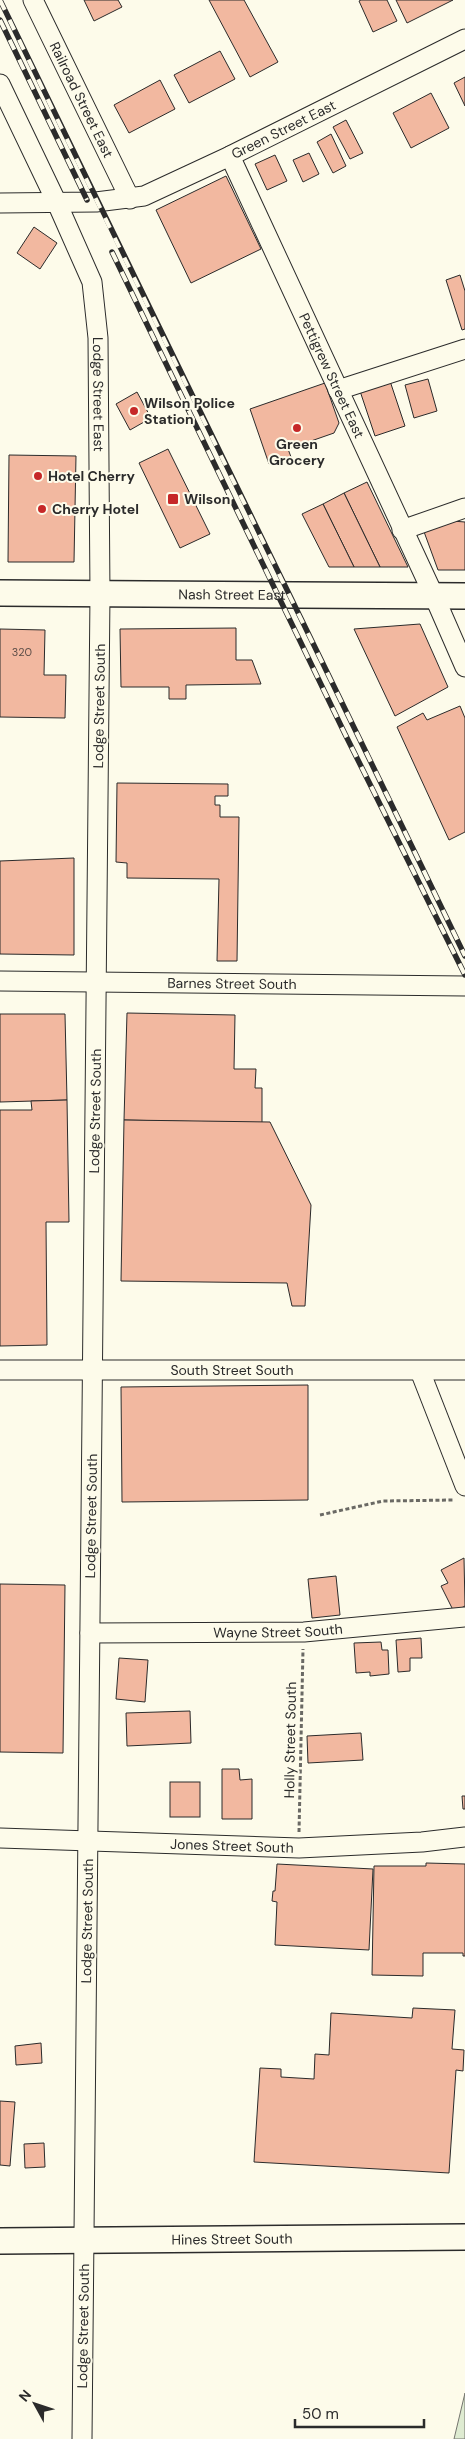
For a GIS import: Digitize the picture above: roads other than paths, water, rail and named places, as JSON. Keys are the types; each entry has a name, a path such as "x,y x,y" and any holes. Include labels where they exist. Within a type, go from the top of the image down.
{"main road":[{"name":"Nash Street East","path":"0,593 465,596"},
{"name":"Hines Street South","path":"0,2241 465,2237"}],"street":[{"name":"Railroad Street East","path":"33,0 130,199"},
{"name":"Green Street East","path":"58,203 96,202 144,196 230,156 465,39"},
{"name":"Lodge Street East","path":"0,84 58,203 92,282 98,338 100,594"},
{"name":"Pettigrew Street East","path":"230,156 434,596 465,667"},
{"path":"0,203 58,203"},
{"path":"338,390 465,349"},
{"path":"402,530 465,508"},
{"name":"Lodge Street South","path":"82,2439 100,594"},
{"name":"Barnes Street South","path":"0,981 465,986"},
{"name":"South Street South","path":"0,1370 465,1370"},
{"path":"420,1371 460,1493"},
{"name":"Wayne Street South","path":"90,1633 304,1632 465,1617"},
{"name":"Jones Street South","path":"0,1838 299,1848 422,1842 465,1837"}],"railway":[{"path":"0,0 465,956"},
{"path":"0,20 87,200"},
{"path":"112,252 345,734 465,975"}],"place":[{"name":"Wilson Police Station","path":"134,411"},
{"name":"Green Grocery","path":"297,428"},
{"name":"Hotel Cherry","path":"38,476"},
{"name":"Wilson","path":"173,499"},
{"name":"Cherry Hotel","path":"42,509"}]}
